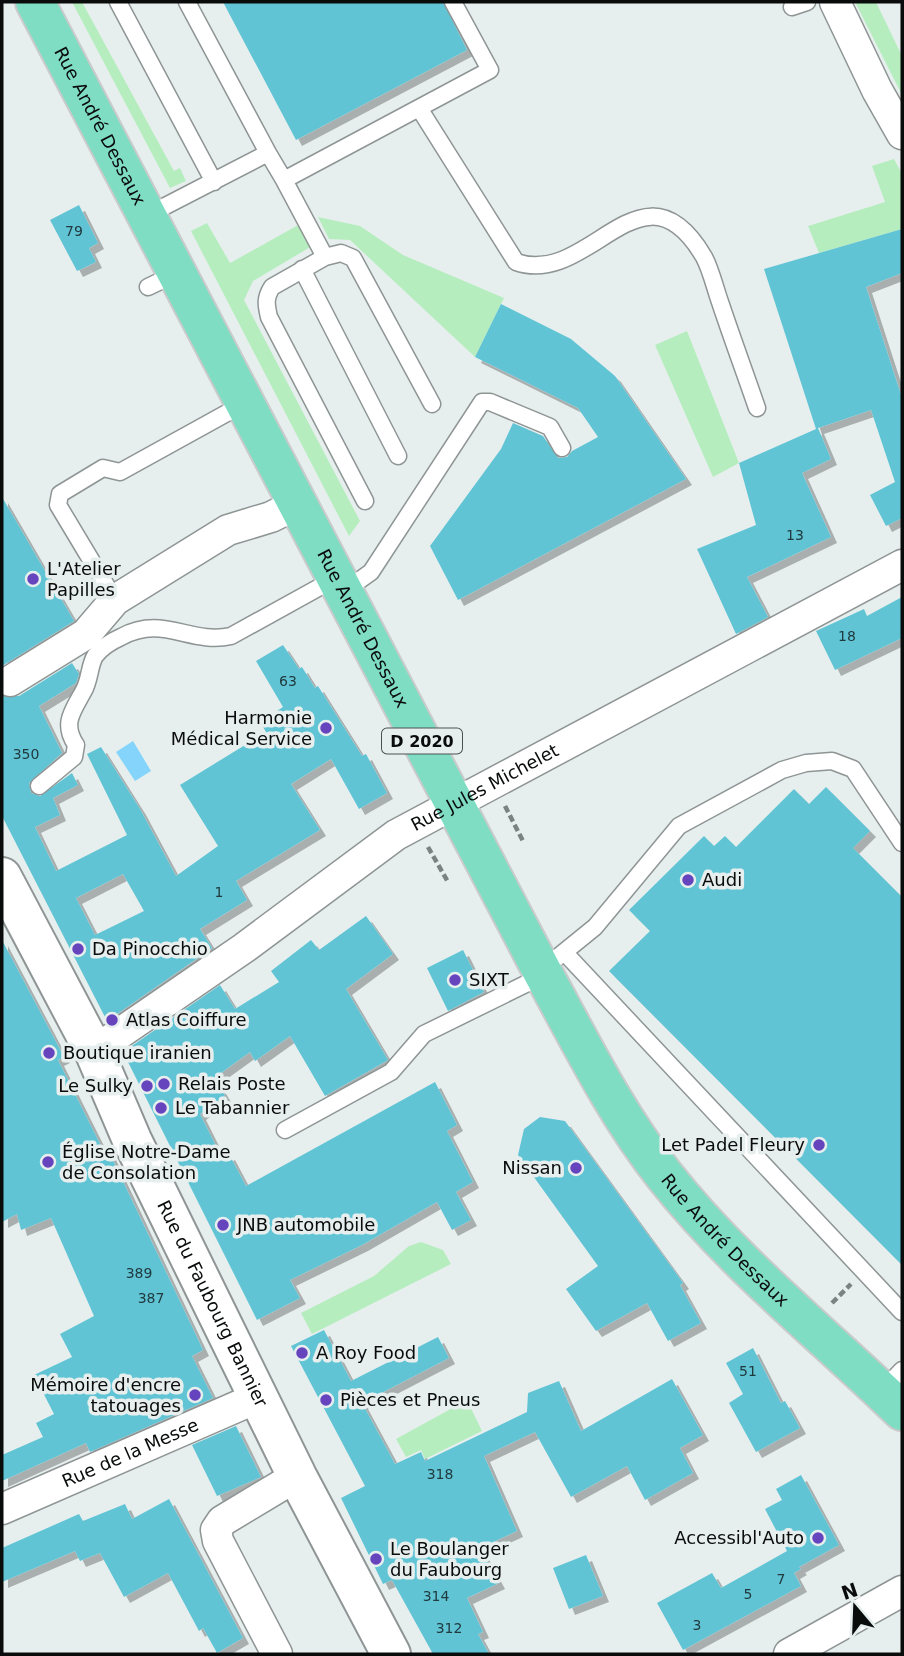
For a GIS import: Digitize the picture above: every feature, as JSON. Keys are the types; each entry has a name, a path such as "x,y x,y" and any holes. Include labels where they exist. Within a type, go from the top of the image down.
{"main road":[{"name":"Rue André Dessaux","path":"35,2 146,216 162,280 245,403 454,801 549,965 629,1126 664,1175 728,1249 809,1326 895,1391"},
{"name":"Rue du Faubourg Bannier","path":"2,877 94,1051 132,1140 297,1476 391,1654"}],"street":[{"path":"835,2 877,90 902,134"},
{"path":"10,681 86,634 115,600 228,530 271,517 297,504"},
{"name":"Rue Jules Michelet","path":"94,1051 244,948 396,835 454,801 902,565"},
{"name":"Rue de la Messe","path":"2,1509 259,1397"},
{"path":"268,1651 218,1541 216,1530 222,1521 297,1476"},
{"path":"789,1654 902,1591"}],"lane":[{"path":"118,2 214,182"},
{"path":"187,2 325,257"},
{"path":"284,180 490,70 453,2"},
{"path":"419,108 516,262 532,267 550,265 630,221 650,215 671,219 704,257 757,408"},
{"path":"146,216 268,153"},
{"path":"365,501 266,305 267,295 272,287 325,257 341,253 353,258 432,404"},
{"path":"302,269 398,456"},
{"path":"38,786 74,757 76,745 71,737 68,718 87,685 93,659 116,639 136,629 150,626 217,640 371,572 482,402 489,402 550,427 562,448"},
{"path":"115,600 58,505 60,494 103,468 120,472 245,403"},
{"path":"285,1130 391,1072 424,1034 549,965 595,927 679,826 782,770 806,763 832,761 853,768 902,843"},
{"path":"549,965 864,1271 902,1312"}],"path":[{"path":"502,800 524,843"},
{"path":"428,847 448,882"},
{"path":"809,1326 864,1271"}],"green space":[{"path":"72,2 82,2 174,171 180,168 186,181 170,188"},
{"path":"855,2 876,2 902,56 902,95"},
{"path":"894,159 902,174 902,229 819,253 808,226 885,202 872,166"},
{"path":"318,217 360,226 403,255 504,298 475,357 350,240 329,239"},
{"path":"207,223 230,263 300,224 312,246 253,281 244,300 360,521 349,536 191,231"},
{"path":"687,331 739,463 713,477 655,345"},
{"path":"421,1242 443,1250 451,1264 312,1334 301,1313 374,1276 409,1246"},
{"path":"467,1400 482,1431 425,1459 421,1450 406,1457 396,1439"}],"water":[{"path":"133,741 151,771 135,781 116,752"}],"building":[{"path":"223,2 443,2 467,50 296,140"},
{"path":"79,205 98,243 89,248 96,262 77,271 50,220"},
{"path":"902,229 902,273 866,287 902,398 902,518 886,526 870,495 895,482 871,410 818,428 831,459 802,473 831,537 747,577 768,617 736,634 697,549 756,525 739,463 816,429 764,269"},
{"path":"501,304 571,339 615,376 686,479 458,600 430,546 501,449 513,423 543,436 558,458 567,457 572,451 598,437 578,408 475,357"},
{"path":"2,497 74,621 2,666"},
{"path":"902,597 902,638 835,670 816,631 864,609 867,616"},
{"path":"283,645 299,669 302,667 315,688 318,686 362,756 366,754 387,793 359,809 331,759 291,784 320,830 236,881 247,900 200,929 212,948 107,1021 2,816 2,696 19,696 72,663 79,674 76,683 39,706 62,753 29,783 31,793 40,796 72,773 78,785 53,798 60,815 35,827 56,871 127,835 87,754 101,747 140,809 176,876 218,846 180,785 266,732 260,722 283,707 256,661","holes":["123,874 144,911 95,935 76,898"]},
{"path":"826,787 870,831 853,848 902,897 902,1265 609,971 650,931 629,910 704,836 714,846 725,836 736,847 794,789 809,804"},
{"path":"366,916 393,954 346,989 388,1060 325,1096 290,1036 255,1061 250,1052 214,1078 225,1096 200,1114 222,1158 229,1154 246,1186 435,1082 457,1125 447,1131 473,1182 456,1192 471,1220 452,1230 437,1202 362,1245 290,1280 300,1298 257,1320 123,1052 220,985 235,1009 279,982 271,971 311,940 319,950"},
{"path":"2,940 64,1057 58,1060 106,1156 110,1154 203,1350 192,1356 213,1398 90,1452 86,1443 2,1481 2,1455 43,1437 36,1423 54,1414 34,1375 72,1357 60,1334 94,1316 51,1218 21,1230 17,1214 2,1222"},
{"name":"SIXT","path":"463,950 484,992 448,1011 427,968"},
{"path":"540,1117 565,1121 683,1283 680,1285 701,1323 668,1341 647,1303 596,1331 566,1289 598,1266 518,1155 524,1129"},
{"path":"324,1330 351,1381 438,1337 449,1358 362,1403 395,1464 421,1452 425,1461 527,1412 528,1393 559,1381 581,1431 672,1379 703,1435 680,1448 693,1473 645,1500 627,1466 571,1497 535,1432 484,1456 517,1531 480,1548 499,1583 467,1598 483,1632 478,1634 489,1654 433,1654 392,1580 383,1584 341,1498 365,1486 291,1346"},
{"path":"753,1348 781,1403 785,1401 800,1428 756,1452 729,1403 743,1394 726,1363"},
{"path":"236,1426 261,1477 217,1496 192,1445"},
{"path":"801,1475 839,1545 799,1567 801,1569 794,1573 801,1586 683,1650 657,1603 712,1573 721,1588 787,1551 765,1509 782,1500 776,1489"},
{"path":"169,1499 243,1638 217,1653 203,1628 199,1631 168,1573 124,1597 100,1553 80,1561 75,1551 2,1582 2,1548 79,1514 83,1521 125,1504 132,1519"},
{"path":"586,1555 603,1596 569,1609 553,1568"}],"place":[{"name":"L'Atelier Papilles","path":"33,579"},
{"name":"Harmonie Médical Service","path":"326,728"},
{"name":"Audi","path":"688,880"},
{"name":"Da Pinocchio","path":"78,949"},
{"name":"SIXT","path":"455,980"},
{"name":"Atlas Coiffure","path":"112,1020"},
{"name":"Boutique iranien","path":"49,1053"},
{"name":"Relais Poste","path":"164,1084"},
{"name":"Le Sulky","path":"147,1086"},
{"name":"Le Tabannier","path":"161,1108"},
{"name":"Let Padel Fleury","path":"819,1145"},
{"name":"Église Notre-Dame de Consolation","path":"48,1162"},
{"name":"Nissan","path":"576,1168"},
{"name":"JNB automobile","path":"223,1225"},
{"name":"A Roy Food","path":"302,1353"},
{"name":"Mémoire d'encre tatouages","path":"195,1395"},
{"name":"Pièces et Pneus","path":"326,1400"},
{"name":"Accessibl'Auto","path":"818,1538"},
{"name":"Le Boulanger du Faubourg","path":"376,1559"}]}
